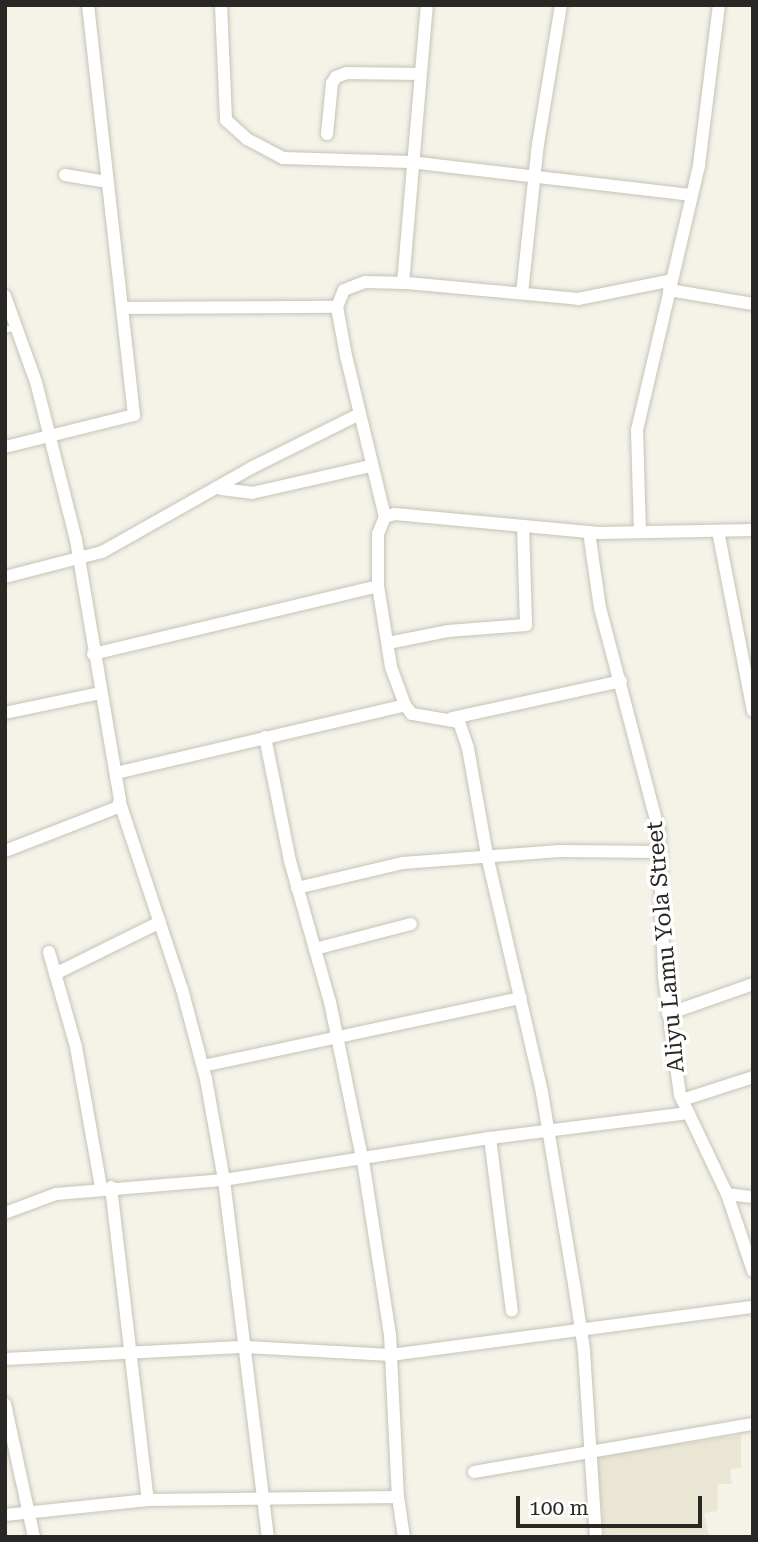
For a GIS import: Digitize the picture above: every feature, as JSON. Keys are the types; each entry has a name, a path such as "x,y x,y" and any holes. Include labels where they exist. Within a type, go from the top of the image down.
{"street":[{"path":"5,447 134,415 88,5"},
{"path":"221,5 224,111 233,128 283,158 410,162 692,195"},
{"path":"403,283 410,162 427,5"},
{"path":"522,293 534,176 561,5"},
{"path":"640,532 637,430 692,195 719,5"},
{"path":"327,134 332,83 337,77 347,73 420,74"},
{"path":"65,175 107,182"},
{"path":"621,681 452,718 412,714 405,705 387,643 378,586 378,534 385,517 358,415 337,307 349,287 365,282 578,299 671,285 753,304"},
{"path":"5,296 11,328 49,435 79,559 120,803 160,922 203,1066 224,1180 268,1537"},
{"path":"122,308 337,307"},
{"path":"5,578 102,552 221,489 251,468 358,415"},
{"path":"221,489 252,494 371,466"},
{"path":"385,517 395,514 589,532 753,530"},
{"path":"387,643 448,631 526,625 523,526"},
{"path":"718,531 753,710"},
{"name":"Aliyu Lamu Yola Street","path":"589,532 600,608 654,809 660,852 668,1014 682,1100 749,1245 753,1271"},
{"path":"93,654 378,586"},
{"path":"5,713 100,693"},
{"path":"116,773 405,705"},
{"path":"452,718 462,728 468,748 487,855 549,1130 580,1327 587,1453 596,1537"},
{"path":"265,737 297,888 338,1037 362,1158 391,1355 397,1497 404,1537"},
{"path":"5,851 120,803"},
{"path":"297,888 403,863 487,855 660,852"},
{"path":"55,974 160,922"},
{"path":"315,949 411,924"},
{"path":"49,952 76,1047 106,1188 148,1500"},
{"path":"668,1014 753,984"},
{"path":"203,1066 521,998"},
{"path":"682,1100 753,1077"},
{"path":"5,1213 56,1194 224,1180 490,1138 688,1113"},
{"path":"490,1138 512,1311"},
{"path":"727,1194 753,1197"},
{"path":"5,1359 128,1350 246,1347 391,1355 496,1343 580,1327 753,1307"},
{"path":"5,1404 26,1513 34,1537"},
{"path":"474,1472 753,1424"},
{"path":"5,1515 79,1503 397,1497"}],"shaded area":[{"path":"741,1435 741,1467 730,1470 732,1484 718,1484 717,1511 704,1513 709,1537 605,1537 596,1456"}]}
